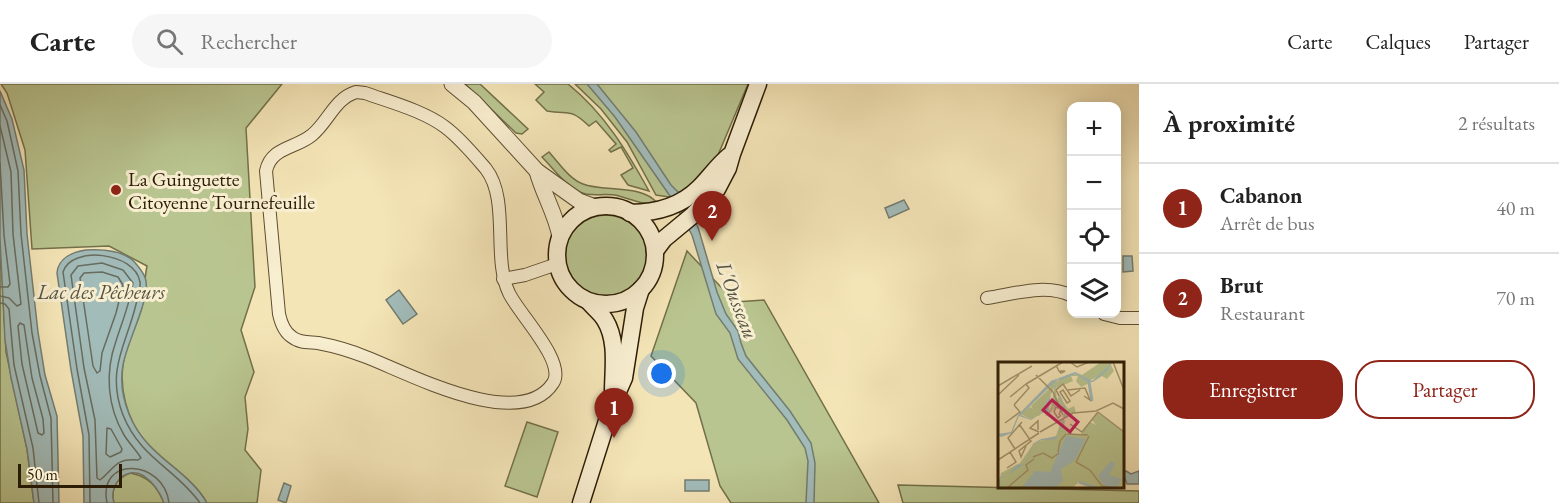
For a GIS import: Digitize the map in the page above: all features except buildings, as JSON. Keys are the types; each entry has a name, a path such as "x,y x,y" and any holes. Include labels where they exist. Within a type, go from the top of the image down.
{"main road":[{"path":"655,251 664,239 688,219 717,189 729,168 758,84"},
{"path":"612,405 614,359 612,337 605,320 589,302 574,293 563,280 557,264 560,237 568,224 580,213 595,207 610,206 630,213 646,213 678,203 699,188 719,164 732,154"},
{"path":"581,503 612,405 624,378 635,308 641,289 652,272 655,251 652,239 646,227 630,213"},
{"path":"589,302 617,303 630,298 641,289"}],"street":[{"path":"452,84 474,102 537,171 579,201 595,207"},
{"path":"365,93 431,118 445,127 460,142 494,181 503,279 516,308 545,346 555,368 552,384 544,392 531,399 500,402 478,399 423,382 366,356 292,338 285,331 279,314 266,171 268,163 279,151 304,141 313,134 347,94 365,93"},
{"path":"537,171 542,190 557,221 560,237"},
{"path":"503,279 543,270 557,264"},
{"path":"987,298 1047,290 1067,294"},
{"path":"1121,318 1139,318"}],"green space":[{"path":"1,84 282,84 246,128 255,287 241,330 254,372 245,397 248,429 245,450 261,470 257,503 207,503 194,486 153,449 139,433 129,413 123,392 122,370 142,307 147,266 109,246 32,249 25,150 7,93"},
{"path":"465,84 480,84 528,129 522,134 516,133"},
{"path":"535,84 568,84 581,95 614,133 649,191 628,185 621,175 633,168 621,147 611,152 609,150 616,144 596,121 589,126 573,114 547,111 536,100 544,92"},
{"path":"575,84 748,84 704,188 678,192 669,197 656,195 627,142 601,109"},
{"path":"549,152 578,182 642,193 657,203 642,203 615,195 590,195 579,192 567,184 542,157"},
{"path":"606,215 622,218 635,227 644,240 647,256 644,272 635,285 622,294 606,297 590,294 577,285 568,272 565,256 568,240 577,227 590,218"},
{"path":"0,239 6,352 27,449 34,503 0,503"},
{"path":"687,251 735,302 764,300 879,503 731,503 720,486 696,403 651,356"},
{"path":"527,422 558,432 537,497 505,486"},
{"path":"130,473 151,483 164,503 114,503 113,493 116,485 121,478"},
{"path":"898,485 1139,491 1139,503 903,503"}],"water":[{"path":"587,84 597,84 636,132 678,192 698,227 717,292 726,314 738,331 746,356 790,411 811,443 815,463 814,503 806,503 808,461 805,448 787,420 738,359 730,333 716,314 692,235 670,196 615,117"},
{"path":"0,91 12,119 24,170 27,234 38,332 45,375 57,416 59,503 34,503 27,449 5,340 0,239"},
{"path":"904,200 909,209 889,218 885,208"},
{"name":"Lac des Pêcheurs","path":"86,250 121,253 132,260 144,274 146,290 144,300 122,371 125,402 136,429 156,452 189,480 207,503 164,503 159,491 151,482 144,476 131,473 125,475 116,484 114,503 84,503 83,436 57,273 63,260 76,252"},
{"path":"1123,256 1132,256 1133,271 1123,272"},
{"path":"399,290 417,314 403,324 386,300"},
{"path":"1139,471 1139,484 1127,484 1124,472 1131,474"},
{"path":"685,480 709,480 709,491 685,491"},
{"path":"284,483 291,486 286,503 278,500"}],"place":[{"name":"La Guinguette Citoyenne Tournefeuille","path":"116,190"},
{"name":"Brut","path":"712,241"},
{"name":"Cabanon","path":"614,438"}],"water label":[{"name":"L'Ousseau","path":"737,300"}]}
